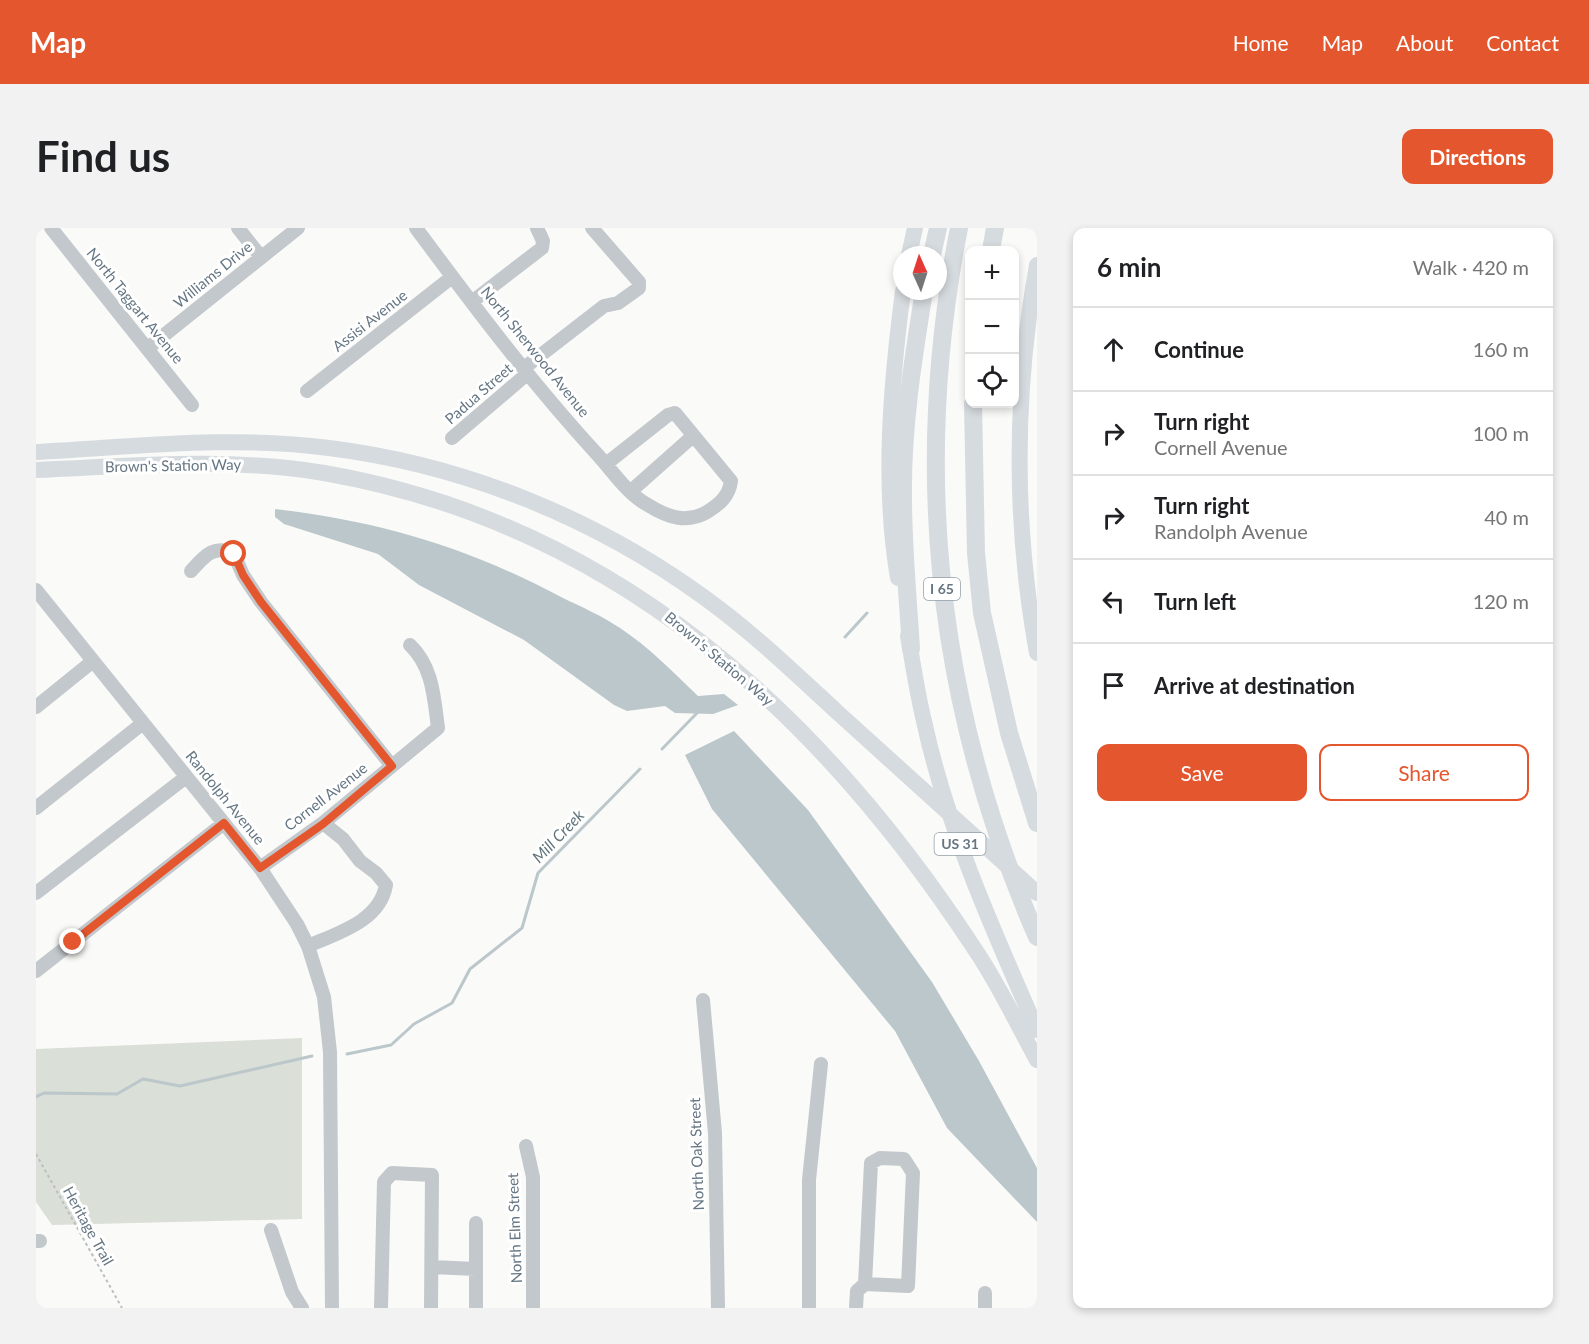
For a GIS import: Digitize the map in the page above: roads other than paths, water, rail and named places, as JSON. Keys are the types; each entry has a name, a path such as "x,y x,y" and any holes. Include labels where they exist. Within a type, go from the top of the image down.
{"highway":[{"path":"934,246 938,228"},
{"name":"I 65","path":"959,228 946,295 937,383 934,463 939,571 953,666 966,729 1009,872 1037,937"},
{"path":"992,246 995,228"},
{"path":"911,649 903,498 904,445 913,359 923,300"},
{"name":"I 65","path":"973,408 976,553 982,613 1009,733 1037,823"}],"main road":[{"path":"911,246 915,228"},
{"path":"1037,265 1020,405 1020,508 1025,579 1037,653"},
{"name":"US 31","path":"902,300 891,419 892,497 897,567 924,722 956,833 995,936 1037,1030"},
{"name":"Brown's Station Way","path":"36,452 193,442 289,444 337,449 405,461 500,489 598,531 705,598 766,648 1037,893"},
{"name":"Brown's Station Way","path":"36,470 195,463 240,464 321,472 404,490 472,512 557,549 600,572 662,610 714,650 779,709 847,780 896,840 977,952 1037,1060"}],"street":[{"name":"North Taggart Avenue","path":"51,228 192,405"},
{"path":"238,228 261,257"},
{"name":"Williams Drive","path":"148,348 298,228"},
{"name":"North Sherwood Avenue","path":"416,228 525,371 606,464 646,505 684,519 695,519 713,508 729,493 731,481 675,413 668,415 606,464"},
{"path":"473,301 542,248 543,241 537,228"},
{"name":"Padua Street","path":"452,438 525,371 604,306 618,303 639,288 639,282 592,228"},
{"name":"Assisi Avenue","path":"307,392 453,277"},
{"path":"632,492 693,436"},
{"path":"190,571 207,554 219,549 234,554 243,575 261,602 392,766"},
{"name":"Randolph Avenue","path":"36,590 260,868 282,899 308,946 324,997 330,1041 332,1308"},
{"name":"Cornell Avenue","path":"260,868 323,824 438,728 432,683 420,654 410,645"},
{"path":"36,707 93,661"},
{"path":"36,808 143,723"},
{"path":"36,893 186,777"},
{"path":"36,971 224,823"},
{"path":"308,946 343,931 376,911 383,900 386,885 376,873 360,861 343,839 323,824"},
{"name":"North Oak Street","path":"703,1000 715,1133 718,1308"},
{"path":"809,1308 809,1180 820,1064"},
{"name":"North Elm Street","path":"526,1146 533,1177 533,1308"},
{"path":"856,1308 857,1291 865,1284 908,1286 914,1173 904,1159 880,1158 871,1163 865,1284"},
{"path":"381,1308 384,1182 392,1173 432,1174 432,1308"},
{"path":"476,1223 476,1308"},
{"path":"271,1230 292,1292 302,1308"},
{"path":"432,1267 476,1269"},
{"path":"985,1293 985,1308"}],"waterway":[{"name":"Mill Creek","path":"845,637 867,613"},
{"name":"Mill Creek","path":"662,749 697,713"},
{"name":"Mill Creek","path":"347,1054 391,1045 414,1024 452,1003 470,969 522,928 538,873 640,769"},
{"name":"Mill Creek","path":"36,1097 44,1093 117,1094 143,1079 180,1086 312,1056"}]}
